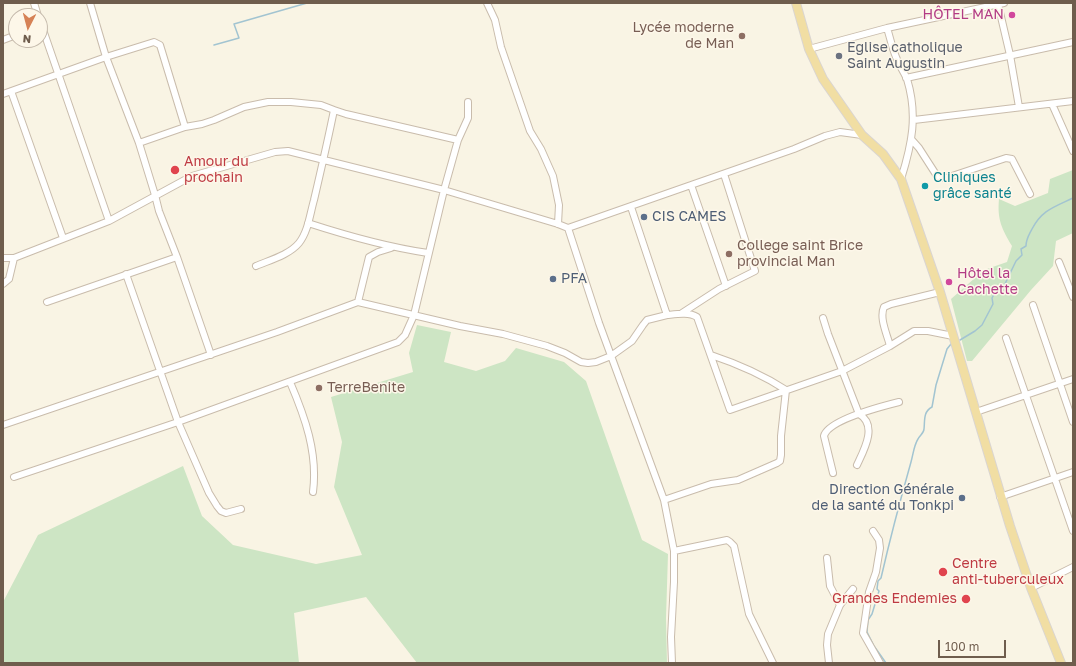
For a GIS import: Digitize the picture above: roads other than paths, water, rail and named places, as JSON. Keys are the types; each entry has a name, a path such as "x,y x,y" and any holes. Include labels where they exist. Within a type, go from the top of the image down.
{"main road":[{"path":"796,3 809,49 831,91 862,135 883,154 901,179 940,292 1000,497 1031,588 1061,663"}],"street":[{"path":"92,3 106,57 138,143 159,211 210,355"},
{"path":"487,3 495,20 501,47 530,131 541,149 553,176 559,205 558,224"},
{"path":"809,49 887,28 1001,4 1019,106"},
{"path":"887,28 896,57 906,78 914,120 912,139 901,179"},
{"path":"3,94 151,42 158,43 185,127"},
{"path":"906,78 1073,42"},
{"path":"48,45 109,221"},
{"path":"11,91 63,238"},
{"path":"914,120 1019,106 1073,101"},
{"path":"138,143 185,127 202,124 244,107 268,102 292,102 321,105 346,114 458,140"},
{"path":"14,477 178,422 398,342 409,329 414,315 444,190 458,140 468,118 468,102"},
{"path":"1052,104 1073,151"},
{"path":"256,266 293,249 302,239 308,223 324,160 334,110"},
{"path":"3,258 14,258 109,221 192,176 275,152 288,151 444,190 568,228 794,149 825,136 840,132 862,135"},
{"path":"912,139 937,176 940,178 946,178 1006,158 1012,159 1030,194"},
{"path":"682,314 726,286 754,272 755,270 724,174"},
{"path":"691,185 726,286"},
{"path":"631,207 667,315"},
{"path":"308,223 341,234 392,247 428,253"},
{"path":"568,228 599,323 664,500 674,551 671,637 672,663"},
{"path":"358,302 369,257 392,247"},
{"path":"47,302 176,257"},
{"path":"3,284 8,279 14,258"},
{"path":"1059,262 1073,297"},
{"path":"126,274 178,422 209,493 220,510 226,513 241,509"},
{"path":"890,346 882,316 884,307 940,292"},
{"path":"3,425 210,355 358,302 460,326 503,334 547,346 565,353 581,362 588,363 596,362 611,356 632,341 647,320 667,315 695,315 712,355 730,410 842,370 890,346 914,331 928,331 953,336"},
{"path":"1033,305 1073,422"},
{"path":"824,318 859,414 864,417 868,428 868,438 857,465"},
{"path":"1006,338 1073,531"},
{"path":"712,355 752,371 771,380 786,390"},
{"path":"976,412 1073,379"},
{"path":"290,382 302,410 314,456 315,477 313,492"},
{"path":"664,500 711,484 738,480 777,463 782,455 781,436 786,390"},
{"path":"833,473 824,436 825,431 829,427 859,414 899,402"},
{"path":"1000,497 1073,472"},
{"path":"873,531 879,540 880,548 876,572 869,592 863,633 880,663"},
{"path":"674,551 727,540 734,546 749,614 773,663"},
{"path":"827,558 830,586 840,605"},
{"path":"1031,588 1073,567"},
{"path":"829,663 827,645 828,634 840,605 853,589"}],"waterway":[{"path":"214,45 239,38 234,24 307,3"},
{"path":"960,340 982,325 993,304 992,298 997,289 1003,288 1016,261 1022,255 1021,249 1026,246 1029,235 1040,217 1054,207 1073,198"},
{"path":"886,663 874,646 867,632 868,620 872,614 879,591 877,589 878,581 881,578 915,447 917,441 923,433 926,414 932,407 936,385 947,349 951,344"}],"place":[{"name":"HÔTEL MAN","path":"1012,15"},
{"name":"Lycée moderne de Man","path":"742,36"},
{"name":"Eglise catholique Saint Augustin","path":"839,56"},
{"name":"Amour du prochain","path":"175,170"},
{"name":"Cliniques grâce santé","path":"925,186"},
{"name":"CIS CAMES","path":"644,217"},
{"name":"College saint Brice provincial Man","path":"729,254"},
{"name":"PFA","path":"553,279"},
{"name":"Hôtel la Cachette","path":"949,282"},
{"name":"TerreBenite","path":"319,388"},
{"name":"Direction Générale de la santé du Tonkpi","path":"962,498"},
{"name":"Centre anti-tuberculeux","path":"943,572"},
{"name":"Grandes Endemies","path":"966,599"}]}
